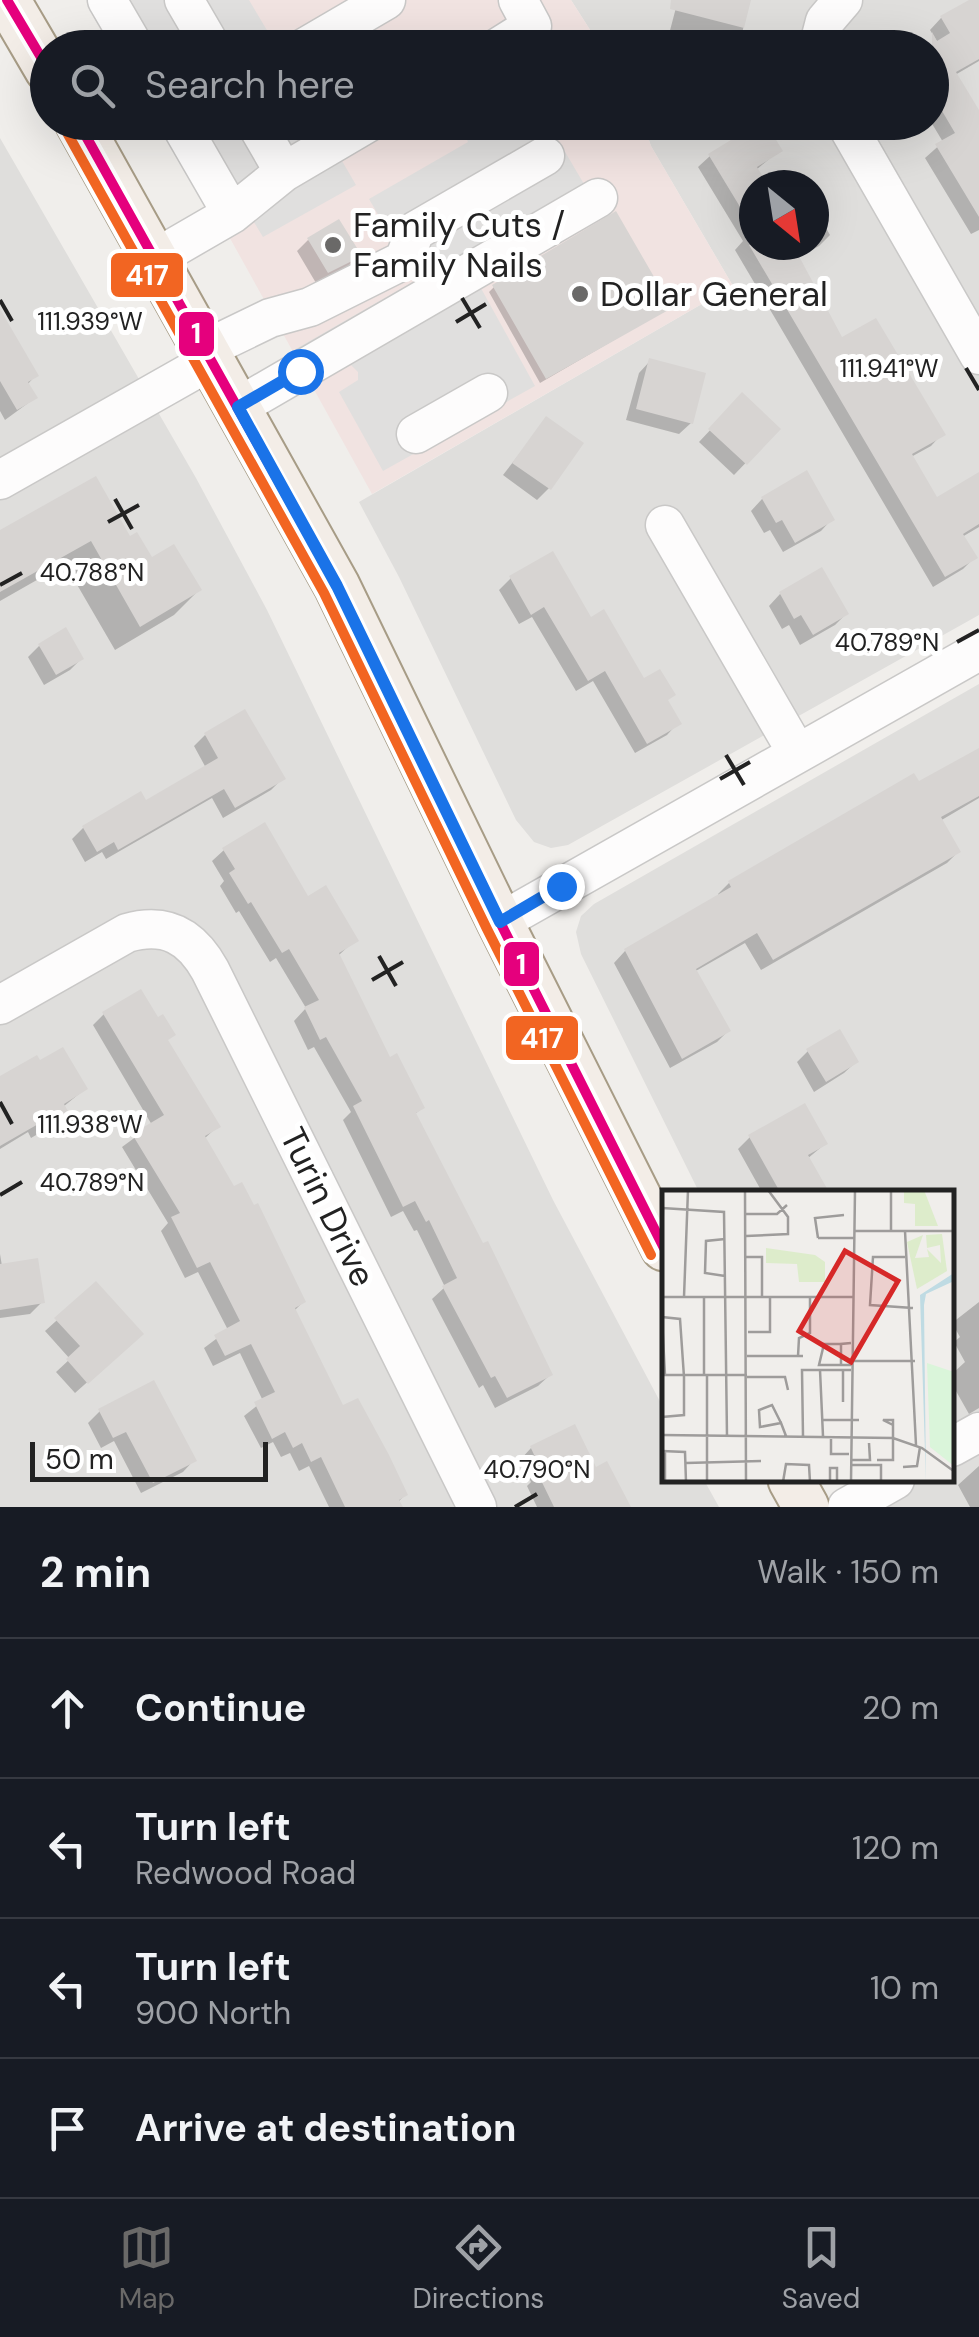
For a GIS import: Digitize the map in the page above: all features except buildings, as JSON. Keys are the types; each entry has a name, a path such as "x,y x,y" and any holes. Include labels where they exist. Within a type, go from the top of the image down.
{"main road":[{"path":"7,1 30,40"},
{"path":"88,140 337,586 662,1244"},
{"path":"792,1482 806,1507"}],"street":[{"path":"107,0 124,30"},
{"path":"184,0 202,30"},
{"path":"335,30 386,0"},
{"path":"518,0 532,26 526,30"},
{"path":"823,30 844,0"},
{"path":"0,6 7,1"},
{"path":"189,140 232,214"},
{"path":"265,140 284,172"},
{"path":"156,258 232,214 284,172 339,140"},
{"path":"855,140 979,356"},
{"path":"219,372 270,318 310,307 404,260 414,231 545,156"},
{"path":"0,480 219,372 598,198"},
{"path":"416,434 488,393"},
{"path":"665,525 797,753"},
{"path":"500,922 979,651"},
{"name":"Turin Drive","path":"0,1005 113,939 142,929 184,937 210,970 477,1507"},
{"path":"954,1446 979,1432"},
{"path":"846,1507 891,1482"}],"shaded area":[{"path":"97,0 571,0 590,30 114,30"},
{"path":"121,0 249,0 267,30 140,30"},
{"path":"571,0 979,0 979,615 568,845 551,848 534,842 516,820 359,502 733,286 649,140 949,140 949,30 590,30"},
{"path":"0,138 196,478 267,610 553,1200 662,1405 662,1482 705,1482 719,1507 0,1507"},
{"path":"175,140 649,140 733,286 372,494"},
{"path":"204,140 330,140 356,185 263,237"},
{"path":"558,140 584,184 462,254 535,386 383,471 339,392 358,380 358,372 347,366 313,385 294,350 416,280 369,199 468,142"},
{"path":"979,684 979,1507 874,1507 859,1482 954,1482 954,1190 698,1190 581,954 576,932 581,916 594,904"}],"transit line":[{"name":"1","path":"7,0 30,39"},
{"name":"417","path":"71,140 324,593 651,1255"},
{"name":"1","path":"88,140 337,586 662,1244"}],"place":[{"name":"Family Cuts / Family Nails","path":"333,245"},
{"name":"Dollar General","path":"580,294"}],"route":[{"path":"300,371 238,407 337,586 500,922 561,886"}]}
